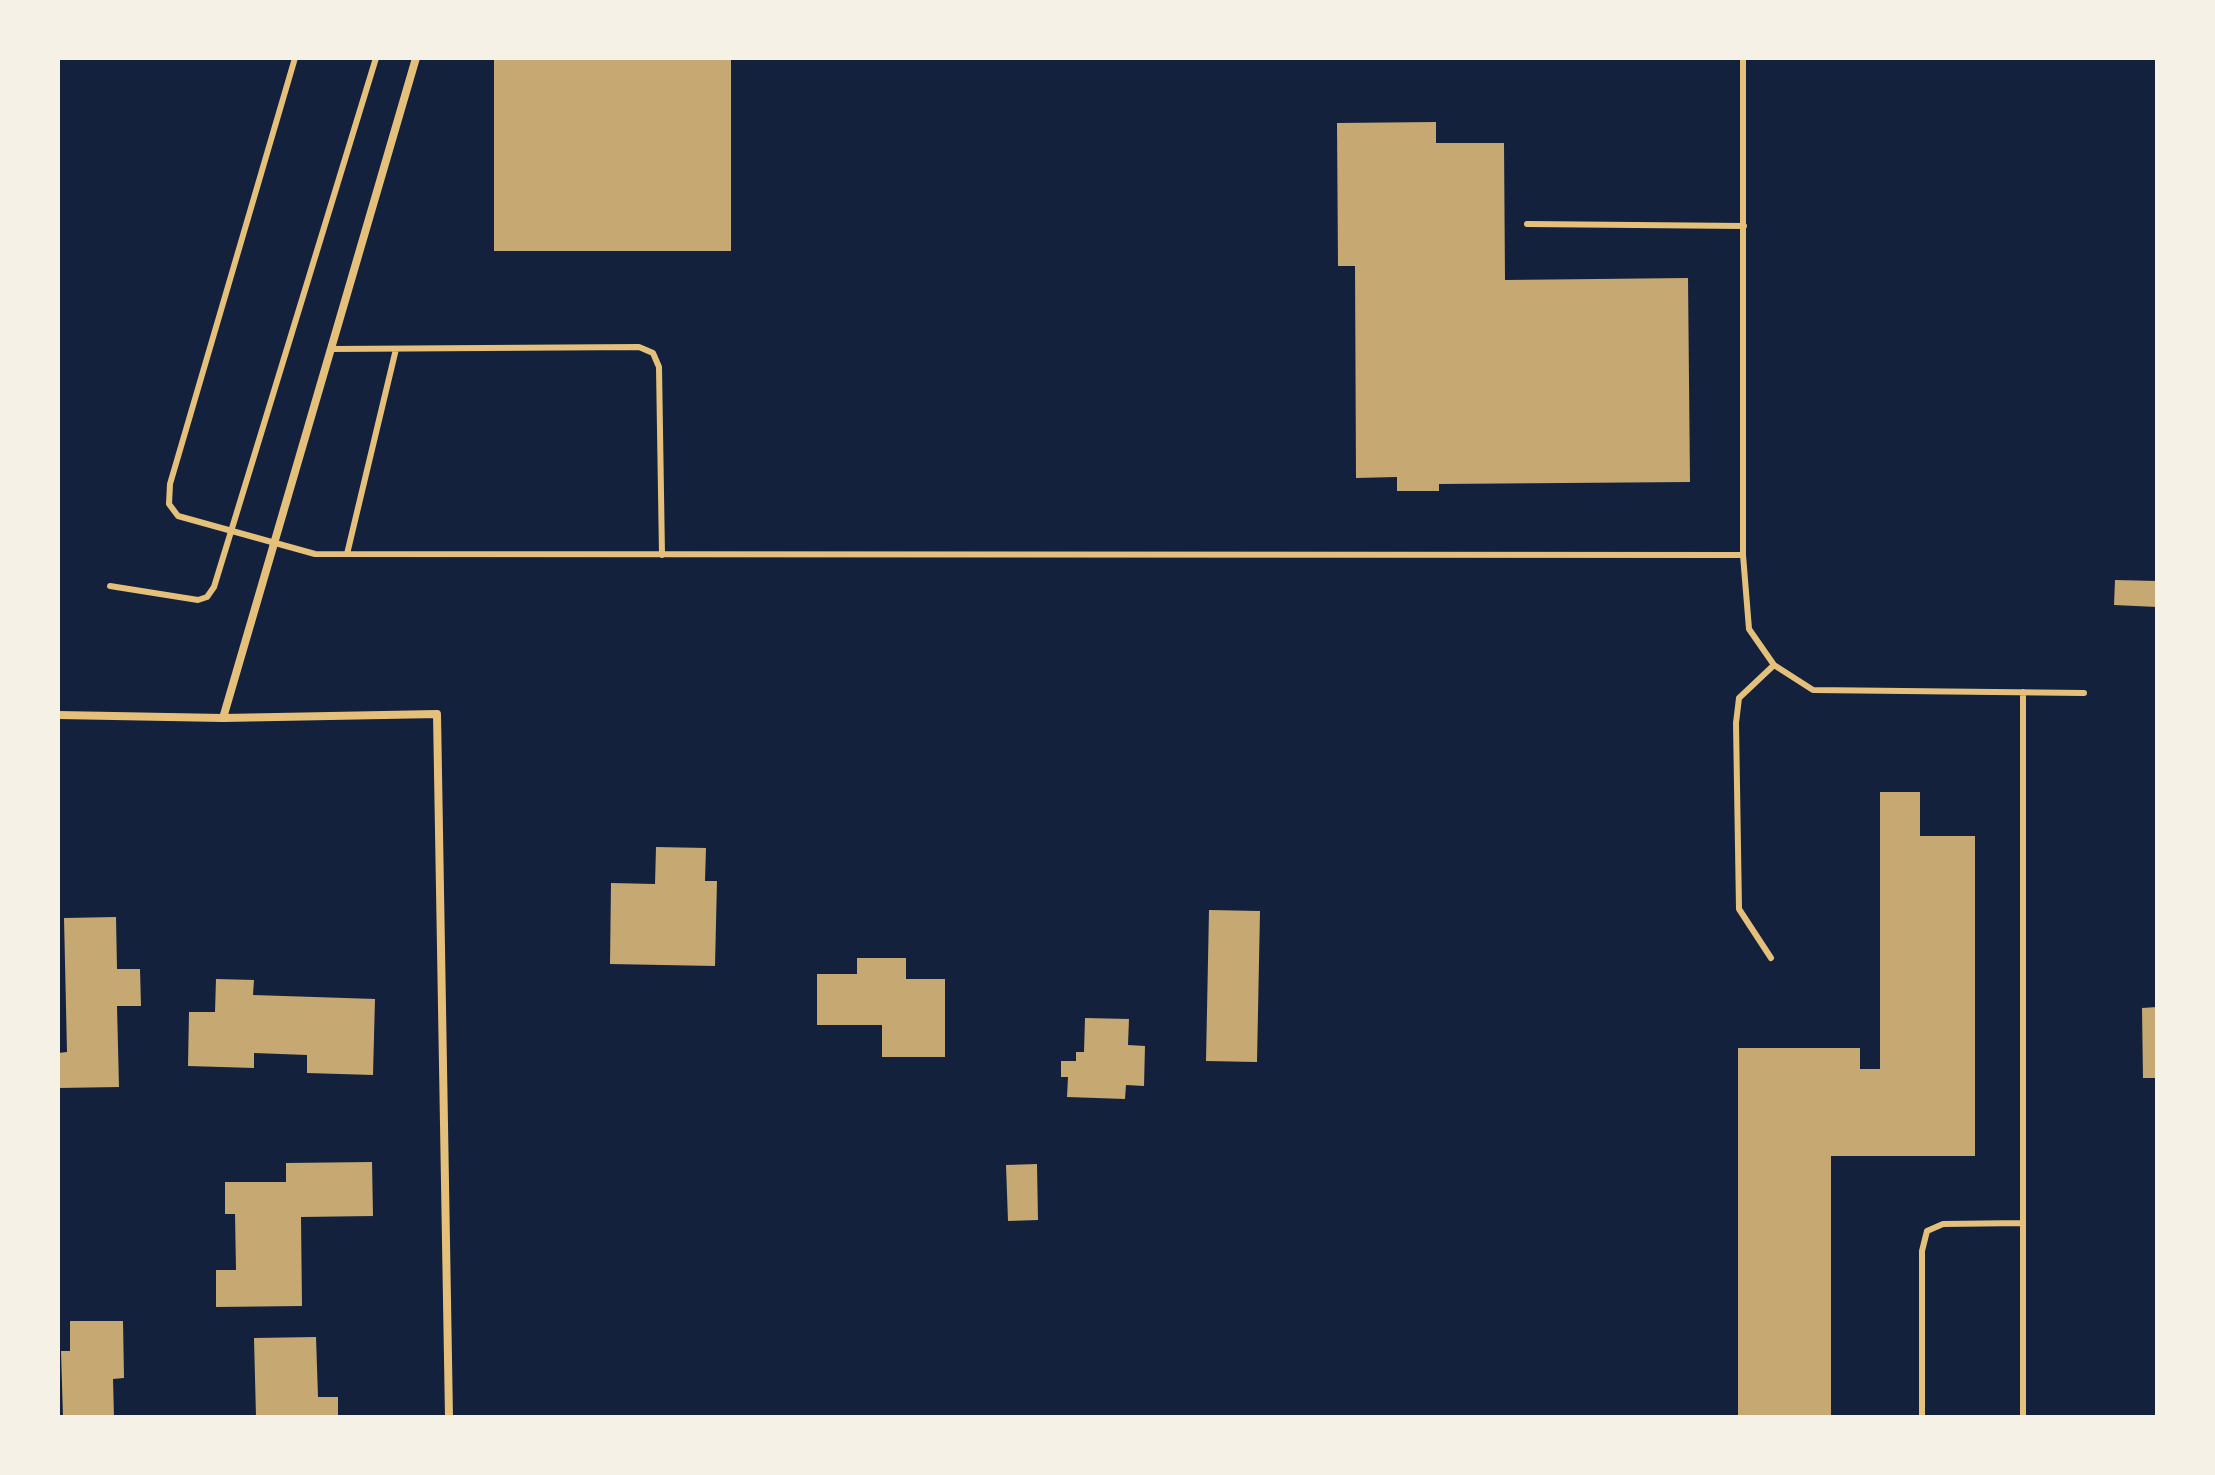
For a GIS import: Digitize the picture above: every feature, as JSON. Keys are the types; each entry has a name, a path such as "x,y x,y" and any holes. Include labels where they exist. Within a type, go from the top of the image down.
{"street":[{"path":"223,718 416,58"},
{"path":"58,715 223,718 437,714 449,1417"}],"lane":[{"path":"295,58 170,484 169,504 178,516 315,554 1743,555"},
{"path":"110,586 198,600 207,597 214,587 376,58"},
{"path":"1743,58 1743,555 1749,629 1774,665 1813,690 2084,693"},
{"path":"1527,224 1744,226"},
{"path":"331,349 639,347 653,353 659,367 662,555"},
{"path":"347,554 396,349"},
{"path":"1771,958 1739,909 1736,723 1739,698 1774,665"},
{"path":"2023,692 2023,1417"},
{"path":"1922,1417 1922,1251 1927,1231 1943,1224 2023,1223"}],"building":[{"path":"494,58 731,58 731,251 494,251"},
{"path":"1436,122 1436,143 1504,143 1505,280 1688,278 1690,482 1439,484 1439,491 1397,491 1397,477 1356,478 1355,266 1338,266 1337,123"},
{"path":"2115,580 2157,581 2157,607 2114,605"},
{"path":"1880,792 1920,792 1920,836 1975,836 1975,1156 1831,1156 1831,1417 1738,1417 1738,1048 1860,1048 1860,1069 1880,1069"},
{"path":"656,847 706,848 705,881 717,881 715,966 610,964 611,883 655,884"},
{"path":"1209,910 1260,911 1257,1062 1206,1061"},
{"path":"116,917 117,969 140,969 141,1006 117,1006 119,1087 58,1088 58,1053 67,1052 64,918"},
{"path":"857,958 906,958 906,979 945,979 945,1057 882,1057 882,1025 817,1025 817,974 857,974"},
{"path":"216,979 254,980 253,995 375,999 373,1075 307,1073 307,1055 254,1053 254,1068 188,1066 189,1012 215,1012"},
{"path":"2157,1007 2157,1078 2143,1078 2142,1008"},
{"path":"1085,1018 1129,1019 1128,1045 1145,1046 1144,1086 1126,1085 1125,1099 1067,1097 1068,1077 1061,1077 1061,1061 1076,1061 1076,1052 1084,1052"},
{"path":"372,1162 373,1216 301,1217 302,1306 216,1307 216,1270 236,1270 235,1214 225,1214 225,1182 286,1182 286,1163"},
{"path":"1037,1164 1038,1220 1008,1221 1006,1165"},
{"path":"70,1321 123,1321 124,1378 113,1379 114,1417 63,1417 61,1351 70,1351"},
{"path":"316,1337 318,1397 338,1397 338,1417 256,1417 254,1338"}]}
